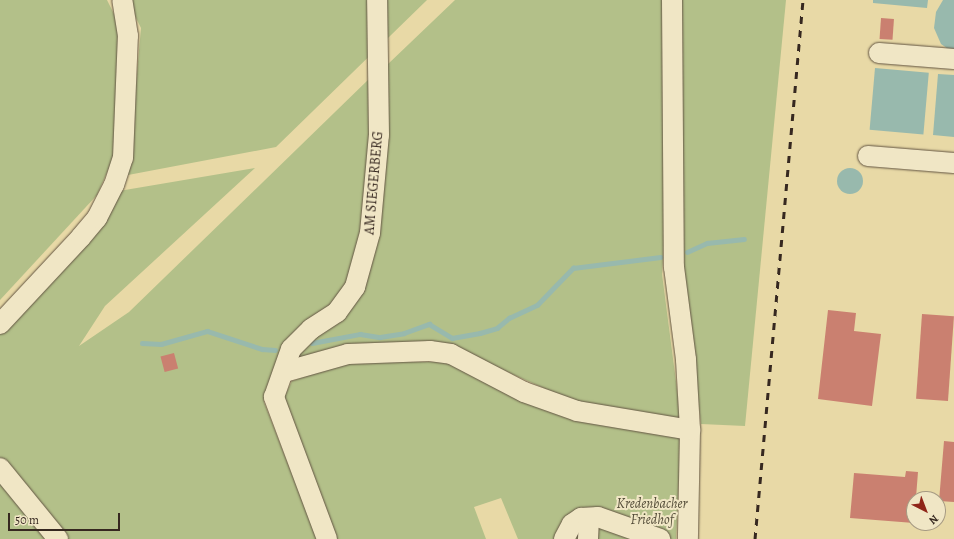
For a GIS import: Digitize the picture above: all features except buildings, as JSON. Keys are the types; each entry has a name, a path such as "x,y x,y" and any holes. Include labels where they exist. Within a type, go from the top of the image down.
{"street":[{"path":"0,324 82,237 97,218 114,185 123,158 128,44 122,0"},
{"name":"AM SIEGERBERG","path":"327,539 274,397 291,349 311,329 337,312 355,287 370,233 380,136 376,0"},
{"path":"672,0 674,267 686,360 690,430 688,539"},
{"path":"879,53 954,59"},
{"path":"868,156 954,163"},
{"path":"284,372 348,354 451,354 524,392 577,411 690,430"},
{"path":"0,468 58,539"},
{"path":"564,539 572,524 581,518 598,517 624,533 660,539"},
{"path":"588,539 589,518"}],"green space":[{"path":"0,0 107,0 122,30 113,159 97,195 0,300"},
{"path":"127,0 427,0 276,147 128,175 141,28"},
{"path":"455,0 664,0 665,229 662,274 681,420 580,404 467,354 281,362 264,402 317,539 0,539 0,329 119,191 255,168 105,306 79,346 129,312 370,78 371,123 360,230 348,283 359,298 387,65"},
{"path":"680,0 786,0 745,426 701,424 682,266"},
{"name":"Kredenbacher Friedhof","path":"352,361 450,362 681,438 676,539 518,539 501,498 474,507 486,539 337,539 283,399 292,381"}],"water":[{"path":"873,0 928,0 927,8 873,3"},
{"path":"943,0 954,0 954,53 941,44 934,28 936,12"},
{"path":"875,68 929,73 923,134 870,130"},
{"path":"938,74 954,75 954,137 933,135"},
{"path":"850,168 859,172 863,181 859,190 850,194 841,190 837,181 841,172"}],"waterway":[{"path":"687,252 707,243 744,239"},
{"path":"312,343 360,334 380,337 404,333 429,324 452,338 480,333 497,328 509,318 537,305 573,268 660,257"},
{"path":"142,343 161,344 207,331 262,349 275,350"}],"railway":[{"path":"755,539 803,0"}]}
